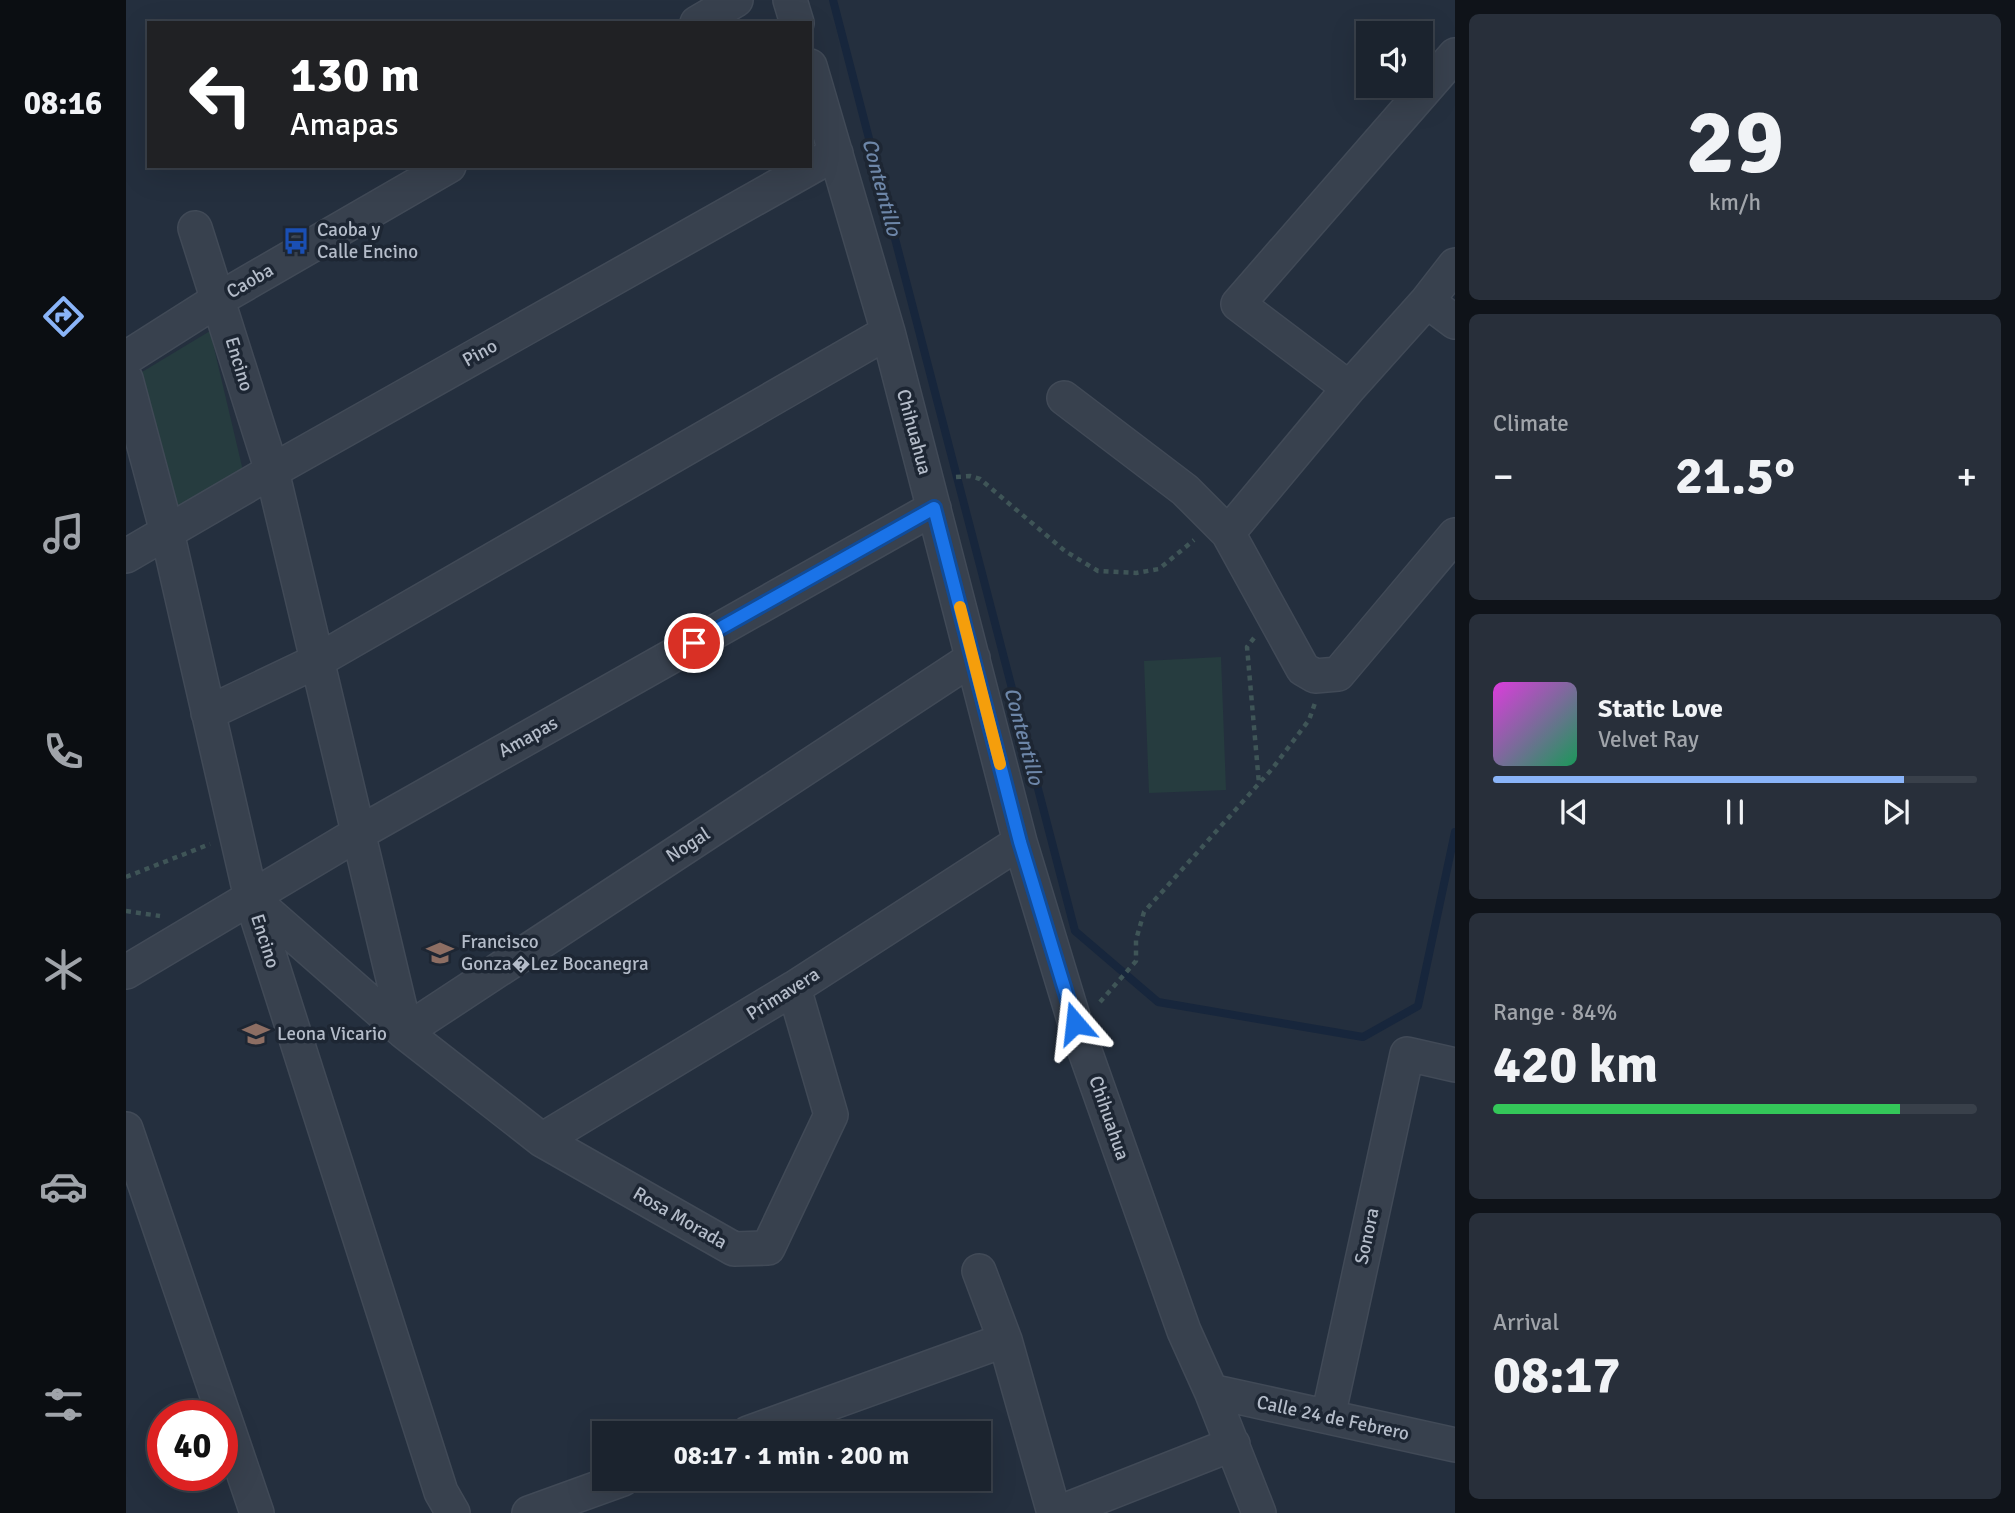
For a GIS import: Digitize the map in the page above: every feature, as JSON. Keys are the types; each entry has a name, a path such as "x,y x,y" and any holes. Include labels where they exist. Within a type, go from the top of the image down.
{"street":[{"path":"700,21 736,0"},
{"path":"790,0 796,21"},
{"path":"1349,388 1238,304 1455,55"},
{"name":"Chihuahua","path":"812,73 888,332 1020,842 1075,1023 1184,1331 1233,1444 1259,1513"},
{"name":"Pino","path":"812,167 836,153"},
{"name":"Caoba","path":"126,358 219,299 446,168"},
{"name":"Pino","path":"126,556 809,168"},
{"name":"Encino","path":"195,228 272,471 404,1032"},
{"path":"1223,528 1427,301 1455,265"},
{"path":"1427,301 1455,322"},
{"path":"208,713 317,661 888,332"},
{"name":"Encino","path":"126,379 167,532 251,898 445,1506"},
{"path":"1064,398 1185,490 1223,528 1303,668 1315,676 1338,674 1455,535"},
{"name":"Amapas","path":"126,972 930,495"},
{"name":"Nogal","path":"404,1032 973,658"},
{"name":"Primavera","path":"542,1140 794,988 1020,842"},
{"name":"Rosa Morada","path":"251,898 404,1032 542,1140 734,1249 768,1248 831,1115 794,988"},
{"name":"Sonora","path":"1328,1417 1407,1055 1455,1065"},
{"path":"126,1129 257,1513"},
{"path":"979,1271 1005,1340 1056,1513 1233,1444"},
{"path":"781,1421 1005,1340"},
{"name":"Calle 24 de Febrero","path":"1211,1391 1455,1444"},
{"path":"529,1513 592,1490"}],"path":[{"path":"930,495 970,476 980,479 1065,551 1098,571 1136,573 1159,569 1223,528"},
{"path":"1259,784 1247,647 1273,614"},
{"path":"1075,1023 1104,999 1136,961 1136,940 1144,912 1259,784 1309,720 1318,695 1315,676"},
{"path":"126,877 236,833"}],"green space":[{"path":"210,331 244,475 179,517 142,372"},
{"path":"1221,657 1226,790 1149,793 1144,661"}],"waterway":[{"name":"Contentillo","path":"833,0 1075,931 1158,1002 1363,1037 1418,1006 1455,832"}],"slow traffic":[{"path":"960,607 1000,764"}],"place":[{"name":"Caoba y Calle Encino","path":"296,241"},
{"name":"Francisco Gonza�Lez Bocanegra","path":"440,953"},
{"name":"Leona Vicario","path":"256,1034"}],"route":[{"path":"694,643 934,508 1020,842 1075,1023"}]}
